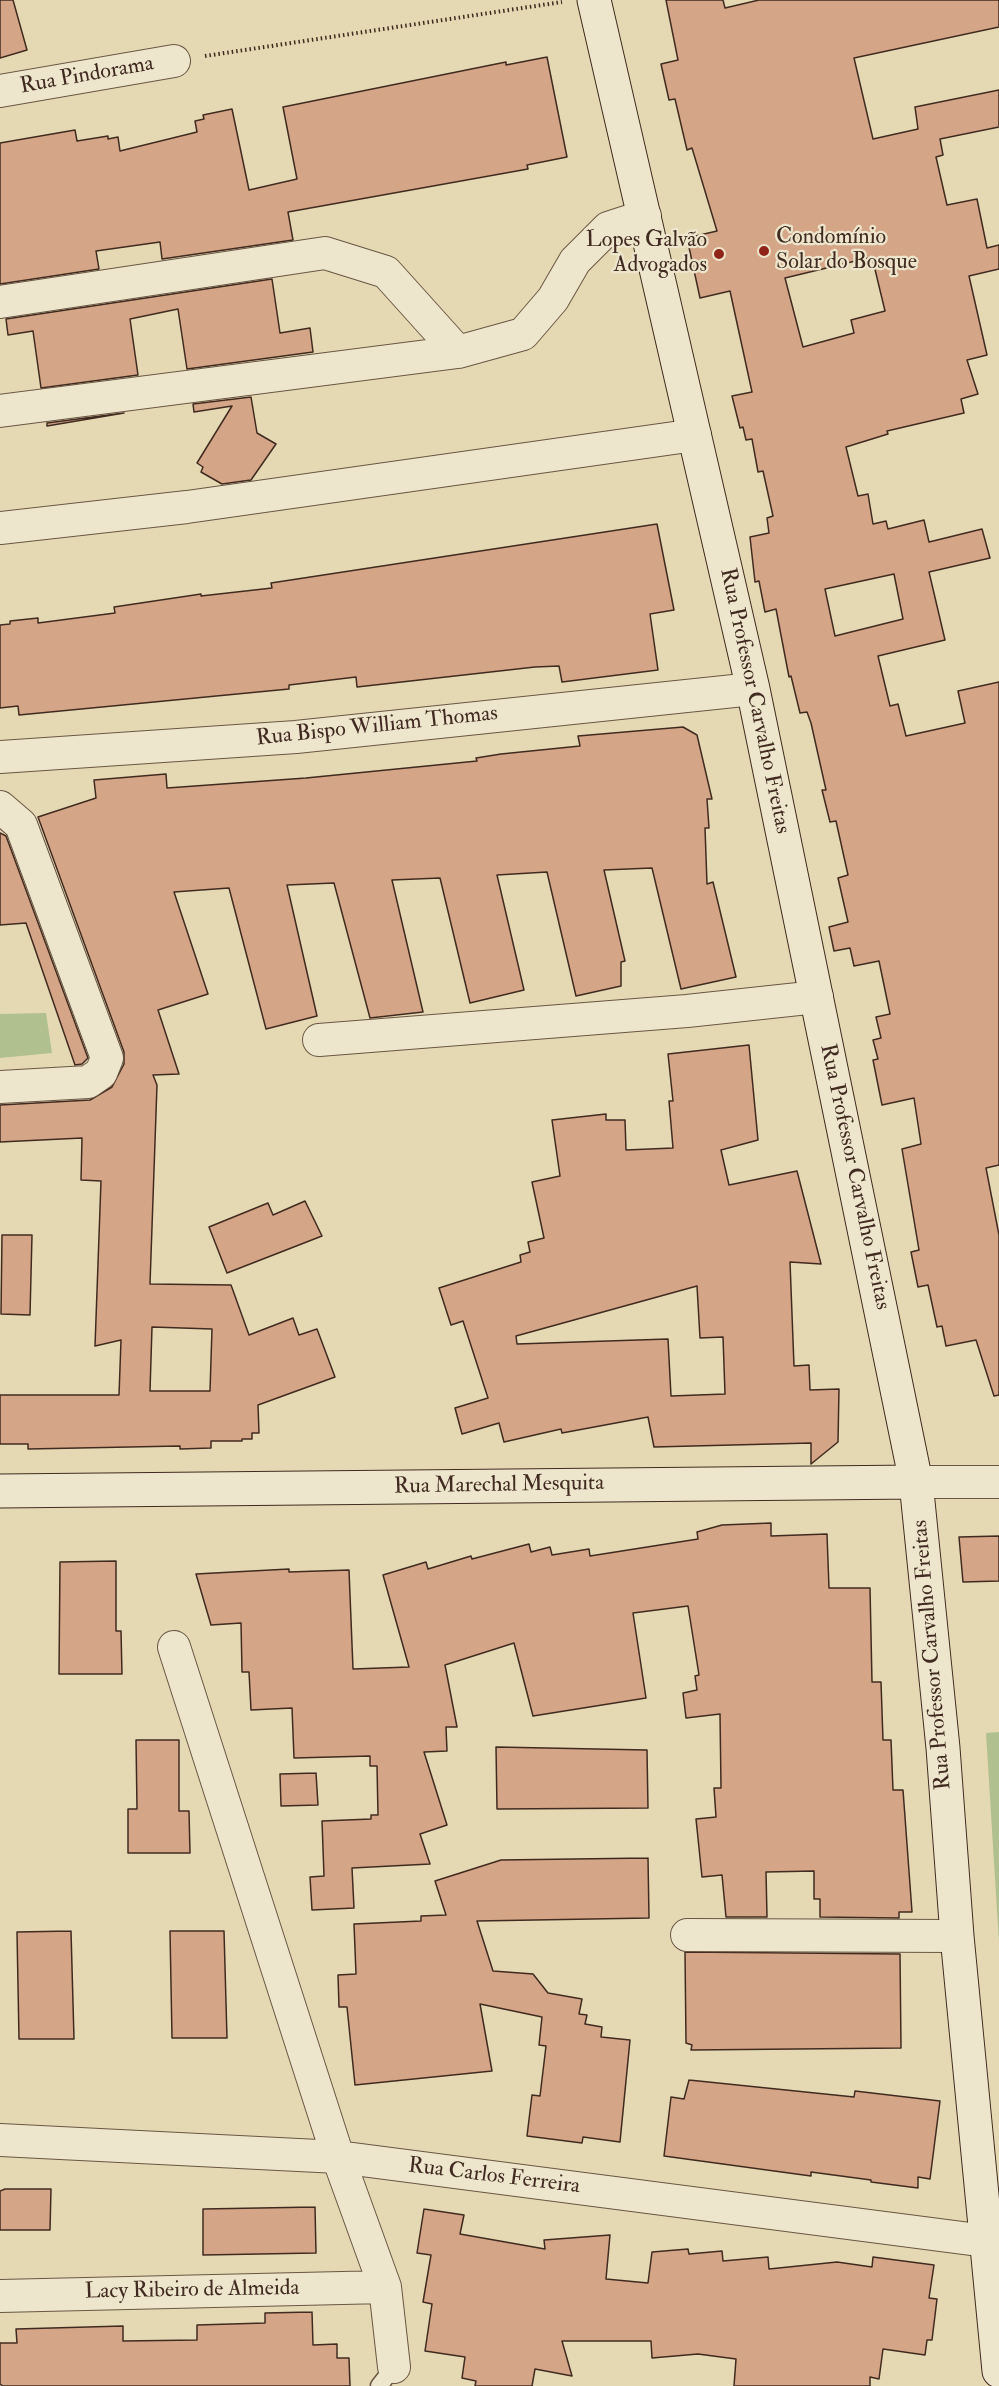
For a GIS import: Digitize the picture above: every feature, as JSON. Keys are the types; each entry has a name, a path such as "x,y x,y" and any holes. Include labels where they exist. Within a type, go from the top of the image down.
{"street":[{"name":"Rua Professor Carvalho Freitas","path":"581,1 645,216 753,689 916,1482 943,1748 957,1936 990,2192 986,2241 999,2371"},
{"name":"Rua Pindorama","path":"0,91 174,61"},
{"path":"0,411 458,352 522,334 553,299 575,261 609,228 645,216"},
{"path":"0,302 324,253 386,272 458,352"},
{"path":"0,528 187,507 695,435"},
{"name":"Rua Bispo William Thomas","path":"0,757 296,737 753,689"},
{"path":"0,807 21,825 107,1058 101,1073 88,1082 0,1088"},
{"path":"319,1040 687,1011 817,998"},
{"name":"Rua Marechal Mesquita","path":"0,1491 999,1482"},
{"path":"174,1647 338,2157 385,2287 386,2376"},
{"path":"687,1935 957,1936"},
{"name":"Rua Carlos Ferreira","path":"0,2140 338,2157 986,2241"},
{"name":"Lacy Ribeiro de Almeida","path":"0,2296 385,2287"}],"path":[{"path":"174,61 581,1"}],"green space":[{"path":"46,1013 52,1053 0,1058 0,1014"},
{"path":"999,1732 999,1943 986,1733"}],"building":[{"path":"0,0 13,0 27,50 0,58"},
{"path":"666,0 723,0 725,8 759,0 999,0 999,27 854,58 873,139 918,129 915,107 999,90 999,127 940,139 943,155 936,157 947,205 977,199 987,248 999,245 999,269 969,276 987,355 967,360 978,394 961,399 964,413 887,431 888,434 846,447 858,496 868,494 873,524 886,521 888,529 924,520 929,542 982,529 990,558 929,572 945,640 878,656 890,706 898,704 906,736 965,723 958,691 999,682 999,1165 986,1168 999,1235 999,1395 994,1396 976,1340 946,1346 942,1326 937,1327 928,1285 918,1287 911,1252 919,1250 902,1149 921,1144 914,1098 882,1105 873,1060 878,1059 873,1040 881,1038 876,1017 890,1014 879,961 854,966 850,948 834,951 829,927 848,922 838,878 848,875 836,821 830,822 822,790 826,790 811,723 807,712 800,713 791,676 789,677 776,609 765,612 759,581 755,582 750,537 769,533 767,518 773,516 763,471 758,472 752,439 746,440 743,427 740,428 732,396 752,392 730,291 700,298 687,238 717,231 692,148 687,150 675,99 669,100 661,64 678,60","holes":["872,257 885,311 851,320 854,333 803,347 785,278","894,574 903,619 835,636 825,589"]},
{"path":"547,57 567,157 527,165 528,169 288,212 293,240 162,259 160,242 96,251 99,269 0,284 0,143 75,130 77,141 108,136 108,139 118,137 120,151 197,132 195,121 204,119 203,115 232,109 249,190 297,179 283,107 506,62 506,65"},
{"path":"272,279 280,333 310,328 313,352 187,369 178,309 130,319 138,375 41,388 33,331 8,335 6,319"},
{"path":"251,397 257,433 276,444 251,480 222,484 201,472 203,467 197,463 232,406 194,412 193,404"},
{"path":"124,413 47,426 47,423"},
{"path":"657,524 674,610 650,614 658,670 562,682 559,666 535,667 357,687 356,677 289,685 289,689 19,715 18,706 0,708 0,625 10,624 10,621 38,618 38,623 115,613 114,607 201,594 201,596 272,588 271,583"},
{"path":"683,727 697,735 712,799 707,799 709,828 705,828 707,884 713,882 736,977 681,989 652,868 604,870 625,961 621,962 621,986 576,996 547,872 497,875 524,990 470,1003 440,878 392,880 423,1012 370,1018 334,883 287,885 317,1016 266,1029 229,888 174,892 208,994 158,1010 179,1074 153,1075 157,1085 150,1284 231,1285 249,1335 293,1318 299,1335 317,1329 335,1377 258,1405 259,1433 252,1433 252,1439 242,1439 242,1441 211,1441 211,1448 180,1449 180,1446 28,1449 28,1444 0,1444 0,1395 119,1395 121,1340 95,1346 101,1181 81,1180 82,1138 0,1142 0,1105 90,1100 112,1087 124,1064 124,1052 38,817 96,798 94,780 166,774 167,788 306,778 477,761 476,758 501,754 580,746 578,736","holes":["152,1327 212,1329 210,1391 150,1391"]},
{"path":"0,833 6,836 88,1058 82,1064 75,1065 26,923 0,925"},
{"path":"749,1045 758,1140 721,1150 729,1185 797,1171 821,1264 790,1262 794,1366 809,1365 810,1390 839,1389 838,1442 811,1464 811,1443 654,1447 648,1417 562,1433 561,1429 504,1442 499,1423 462,1434 455,1408 488,1398 463,1321 451,1325 439,1288 521,1262 520,1255 530,1252 528,1242 544,1238 532,1182 560,1176 552,1120 606,1114 606,1120 625,1120 626,1150 673,1148 669,1101 673,1101 668,1054","holes":["697,1286 700,1338 723,1337 725,1394 671,1396 668,1339 517,1344 516,1336"]},
{"path":"305,1201 322,1236 227,1273 209,1227 268,1203 273,1215"},
{"path":"2,1235 32,1235 30,1315 1,1314"},
{"path":"771,1523 771,1536 827,1534 829,1588 870,1588 872,1682 881,1682 883,1740 891,1740 893,1790 903,1790 912,1912 899,1912 899,1918 820,1917 820,1899 814,1899 814,1871 766,1872 767,1917 726,1917 722,1875 702,1877 696,1819 716,1817 714,1788 721,1788 720,1714 686,1718 683,1693 697,1690 695,1676 699,1675 688,1606 633,1613 646,1698 533,1716 514,1643 445,1665 457,1727 446,1727 447,1751 424,1752 447,1825 420,1834 430,1864 352,1868 354,1908 312,1910 310,1877 324,1876 322,1821 371,1819 371,1815 378,1815 377,1766 370,1766 370,1756 294,1758 292,1708 251,1710 249,1672 242,1672 241,1623 211,1625 196,1574 289,1569 289,1572 349,1570 353,1669 409,1667 383,1575 426,1562 428,1569 471,1556 472,1559 529,1544 531,1552 550,1547 552,1555 589,1549 590,1556 698,1539 697,1532 722,1525"},
{"path":"999,1536 999,1581 963,1582 959,1537"},
{"path":"116,1561 116,1631 121,1631 122,1674 59,1674 60,1562"},
{"path":"136,1740 179,1740 179,1811 189,1811 190,1853 128,1853 128,1809 137,1809"},
{"path":"496,1747 647,1750 648,1808 497,1809"},
{"path":"316,1773 318,1805 281,1806 280,1774"},
{"path":"648,1858 649,1918 477,1921 493,1971 533,1974 548,1993 582,1999 579,2014 587,2015 585,2024 602,2027 601,2037 630,2040 620,2142 583,2137 582,2143 527,2136 532,2095 540,2096 546,2046 539,2045 542,2017 480,2004 492,2071 355,2085 347,2007 339,2007 338,1975 356,1974 354,1924 421,1921 421,1916 446,1915 435,1881 501,1860"},
{"path":"71,1931 74,2039 19,2039 17,1932"},
{"path":"170,1931 224,1931 227,2038 172,2038"},
{"path":"685,1952 900,1954 901,2048 691,2050 692,2045 686,2043"},
{"path":"689,2080 854,2097 855,2091 940,2101 930,2179 918,2177 918,2188 811,2172 811,2176 664,2156 671,2097 684,2099"},
{"path":"5,2189 51,2189 50,2230 0,2230 0,2191"},
{"path":"315,2207 316,2253 203,2255 203,2209"},
{"path":"424,2209 464,2215 460,2234 545,2249 544,2240 610,2235 606,2279 648,2283 652,2252 688,2249 689,2254 722,2251 723,2261 768,2257 769,2269 837,2262 872,2267 873,2257 934,2265 929,2298 937,2299 932,2340 927,2340 925,2355 883,2349 879,2379 870,2377 870,2386 734,2386 736,2359 698,2354 652,2358 651,2341 562,2341 572,2376 535,2369 532,2386 475,2386 476,2381 462,2378 465,2357 425,2351 432,2304 423,2302 431,2255 417,2253"},
{"path":"312,2312 313,2345 337,2344 337,2358 349,2358 350,2386 3,2386 0,2384 0,2343 17,2343 16,2329 123,2326 123,2341 197,2340 197,2325 265,2323 265,2313"}],"place":[{"name":"Condomínio Solar do Bosque","path":"764,251"},
{"name":"Lopes Galvão Advogados","path":"719,254"}]}
